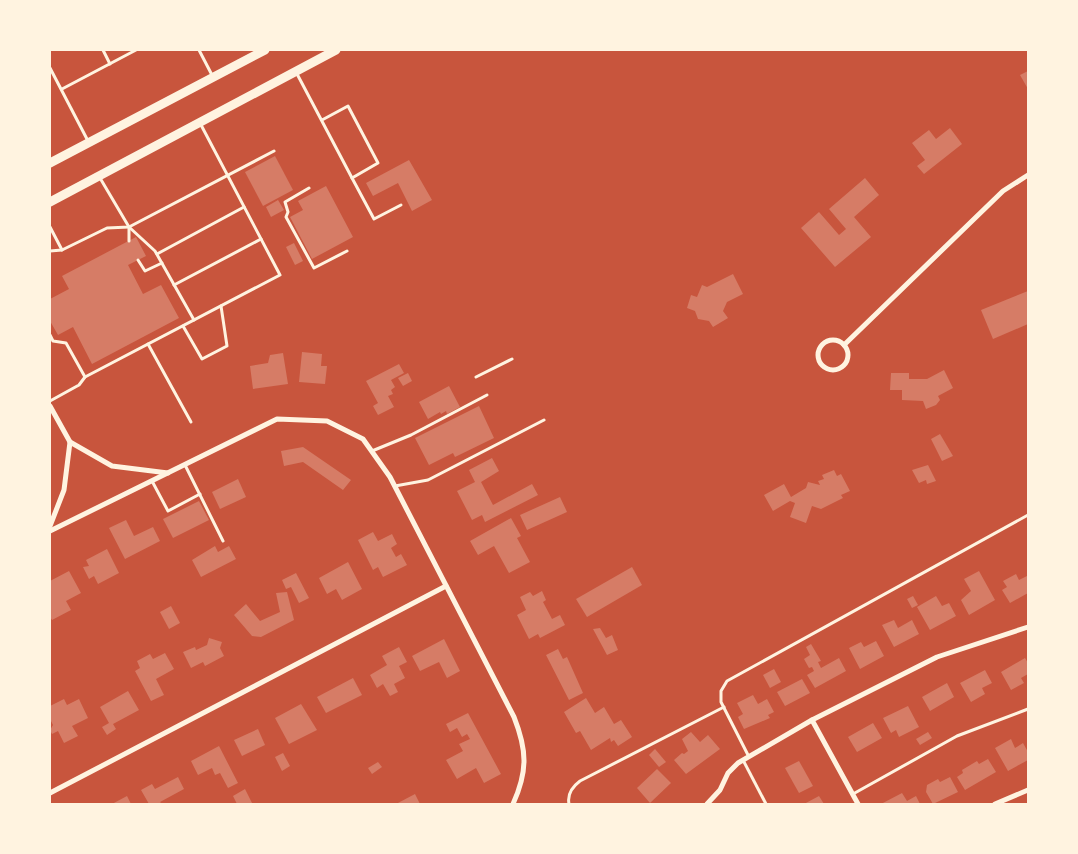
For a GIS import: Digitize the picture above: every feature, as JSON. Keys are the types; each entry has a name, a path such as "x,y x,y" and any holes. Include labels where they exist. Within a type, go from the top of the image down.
{"main road":[{"path":"50,163 265,50"},
{"path":"50,202 336,50"}],"street":[{"path":"844,345 1003,191 1028,175"},
{"path":"835,340 844,345 848,354 842,367 828,369 820,363 819,349 826,342 835,340"},
{"path":"50,406 70,442 112,466 169,473"},
{"path":"50,531 278,419 327,421 363,438 394,486 514,716 523,739 525,764 521,786 513,804"},
{"path":"50,526 64,490 70,442"},
{"path":"50,793 446,586"},
{"path":"707,804 720,790 728,773 743,760 812,720 937,657 1028,627"},
{"path":"812,720 858,804"},
{"path":"995,804 1028,790"}],"lane":[{"path":"103,50 110,64"},
{"path":"62,90 136,50"},
{"path":"199,50 213,77"},
{"path":"50,68 89,143"},
{"path":"296,71 374,218 401,205"},
{"path":"322,120 348,106 378,163 352,178"},
{"path":"50,401 79,385 85,377 280,275 199,122"},
{"path":"50,251 62,250 107,228 129,227 274,151"},
{"path":"99,176 129,227 157,254 194,320"},
{"path":"309,188 284,202 288,212 286,217 314,268 347,251"},
{"path":"157,254 244,208"},
{"path":"50,227 62,250"},
{"path":"129,227 129,240"},
{"path":"174,284 261,239"},
{"path":"138,260 145,272 162,263"},
{"path":"183,326 202,359 227,346 221,306"},
{"path":"50,335 53,341 66,343 85,377"},
{"path":"148,344 191,422"},
{"path":"476,377 512,359"},
{"path":"372,451 411,435 487,395"},
{"path":"394,486 428,480 544,420"},
{"path":"185,465 223,540"},
{"path":"152,481 168,511 200,494"},
{"path":"750,757 720,696 722,686 726,681 1028,514"},
{"path":"569,804 568,797 580,781 724,707"},
{"path":"852,794 957,736 1028,709"},
{"path":"743,760 766,804"}],"building":[{"path":"1028,71 1028,89 1020,75"},
{"path":"950,128 962,144 924,174 917,166 925,160 912,143 929,130 936,139"},
{"path":"275,156 293,190 263,206 245,172"},
{"path":"409,160 432,200 412,211 398,183 373,196 366,183"},
{"path":"865,178 879,195 854,217 871,237 835,267 801,228 819,212 839,235 846,229 829,209"},
{"path":"326,186 353,237 312,259 290,217 303,210 298,201"},
{"path":"278,200 284,210 271,217 266,207"},
{"path":"136,237 146,256 128,265 143,294 161,285 179,318 92,364 73,327 58,335 50,321 50,299 69,289 62,276"},
{"path":"294,243 303,261 295,265 286,247"},
{"path":"733,274 743,294 727,302 723,311 728,318 713,327 709,321 698,319 695,311 687,308 691,295 697,297 702,285 707,287"},
{"path":"1028,291 1028,324 993,339 981,310"},
{"path":"302,352 322,354 321,366 327,366 325,384 299,382"},
{"path":"283,353 288,384 253,389 250,366 268,363 270,355"},
{"path":"399,364 404,373 391,380 395,387 391,390 393,394 388,396 394,407 378,415 373,406 378,403 366,381"},
{"path":"944,370 953,388 938,396 940,400 936,405 926,409 923,401 902,400 902,390 890,390 891,373 909,373 909,379 927,379"},
{"path":"408,373 412,381 403,386 398,378"},
{"path":"449,386 460,407 447,414 446,411 441,414 440,412 428,419 419,402"},
{"path":"479,406 494,438 455,457 453,453 429,465 415,438"},
{"path":"940,434 953,456 942,461 931,439"},
{"path":"303,447 351,480 343,490 303,462 284,466 281,451"},
{"path":"492,458 499,471 481,482 493,505 532,484 538,495 485,522 482,515 472,520 457,491 475,482 469,470"},
{"path":"928,465 936,481 927,484 926,480 919,483 912,470"},
{"path":"834,470 837,476 841,474 850,491 841,495 843,498 821,509 812,506 806,523 790,517 795,503 790,501 773,511 764,495 784,484 791,497 806,488 808,482 820,485 818,481 824,479 822,475"},
{"path":"238,479 246,497 220,509 212,492"},
{"path":"560,497 567,512 527,530 520,515"},
{"path":"199,501 209,520 173,538 163,519"},
{"path":"511,518 521,536 517,538 530,562 509,573 494,546 478,555 470,541"},
{"path":"126,520 134,536 153,527 160,541 125,559 109,528"},
{"path":"373,532 378,541 392,534 397,544 391,548 396,557 401,554 407,565 383,577 378,567 373,570 358,540"},
{"path":"215,546 218,552 229,546 236,559 201,577 192,560"},
{"path":"107,549 119,573 98,584 94,576 89,579 83,567 89,566 86,560"},
{"path":"348,562 362,589 342,600 336,589 327,594 319,578"},
{"path":"632,567 642,585 587,617 576,599"},
{"path":"69,571 81,593 66,601 71,610 52,620 50,617 50,581"},
{"path":"979,571 995,600 969,615 961,600 971,591 964,579"},
{"path":"296,573 309,598 299,603 291,587 286,589 282,580"},
{"path":"1016,574 1019,580 1027,576 1028,593 1010,603 1002,590 1007,587 1003,581"},
{"path":"542,591 546,600 543,602 552,619 560,615 565,625 540,638 538,634 529,639 517,615 526,610 520,597 530,592 533,596"},
{"path":"287,592 294,620 261,637 252,636 234,615 246,604 260,621 280,612 276,593"},
{"path":"913,596 918,605 912,608 907,599"},
{"path":"936,596 942,606 949,603 956,616 930,630 917,607"},
{"path":"171,606 180,623 169,629 160,612"},
{"path":"894,620 898,628 912,620 919,634 894,647 882,625"},
{"path":"600,628 606,638 612,635 618,650 607,655 593,629"},
{"path":"209,638 222,642 220,648 224,656 205,666 203,662 191,668 183,652 195,647 196,650 207,645"},
{"path":"444,639 460,671 447,678 439,662 420,671 412,656"},
{"path":"876,641 884,656 860,669 849,648 861,642 864,647"},
{"path":"811,644 821,661 818,662 821,668 839,658 846,671 815,688 807,675 814,671 812,667 809,668 804,659 810,655 806,647"},
{"path":"399,647 407,662 399,666 405,678 394,684 398,692 390,696 383,684 377,688 370,675 387,665 382,656"},
{"path":"558,649 563,659 567,657 583,693 569,700 546,655"},
{"path":"165,653 174,669 156,679 164,695 151,701 135,671 140,668 137,661 150,654 153,659"},
{"path":"1025,658 1028,663 1028,674 1021,678 1024,683 1011,690 1001,672"},
{"path":"774,669 781,682 770,688 763,675"},
{"path":"985,670 992,683 982,688 985,694 971,702 960,683"},
{"path":"353,678 362,695 326,713 317,697"},
{"path":"802,679 810,693 785,706 777,692"},
{"path":"947,683 954,697 930,711 922,697"},
{"path":"128,691 139,710 113,724 116,729 107,735 102,727 109,723 100,707"},
{"path":"753,695 758,704 767,699 774,712 768,715 770,718 744,729 738,717 743,714 737,703"},
{"path":"586,698 595,713 604,707 614,724 621,720 632,737 618,746 614,740 611,742 610,738 591,750 580,731 576,733 564,712"},
{"path":"64,699 67,705 79,699 88,718 72,726 78,736 64,743 58,731 52,734 50,730 53,725 50,719 50,706"},
{"path":"301,704 317,730 289,744 275,718"},
{"path":"908,706 919,727 899,737 896,730 891,733 883,718"},
{"path":"468,713 501,774 484,783 476,768 457,779 446,760 463,751 459,744 470,739 467,734 462,737 457,728 450,732 446,724"},
{"path":"873,723 882,738 857,752 848,737"},
{"path":"258,729 265,745 242,756 234,740"},
{"path":"691,732 700,742 708,735 720,749 686,774 674,760 682,753 684,754 688,751 682,739"},
{"path":"928,732 932,738 920,745 916,739"},
{"path":"1011,739 1015,748 1023,743 1028,752 1028,760 1008,771 995,748"},
{"path":"219,746 238,783 228,788 220,773 215,775 212,768 198,775 191,761"},
{"path":"655,749 666,762 659,767 649,755"},
{"path":"283,753 290,766 282,771 275,757"},
{"path":"988,759 996,772 965,790 957,777 963,773 962,770 977,761 979,764"},
{"path":"799,761 813,786 799,793 785,768"},
{"path":"378,762 382,767 372,774 368,768"},
{"path":"657,769 671,783 650,803 637,788"},
{"path":"178,777 184,789 160,802 162,804 149,804 141,790 152,784 155,789"},
{"path":"950,777 958,792 933,804 926,792 927,785 938,779 940,782"},
{"path":"245,789 252,803 237,804 233,796"},
{"path":"902,793 907,801 916,796 920,804 881,804"},
{"path":"415,794 420,804 396,804"},
{"path":"127,796 131,804 112,804"},
{"path":"819,796 824,804 804,804"}]}
